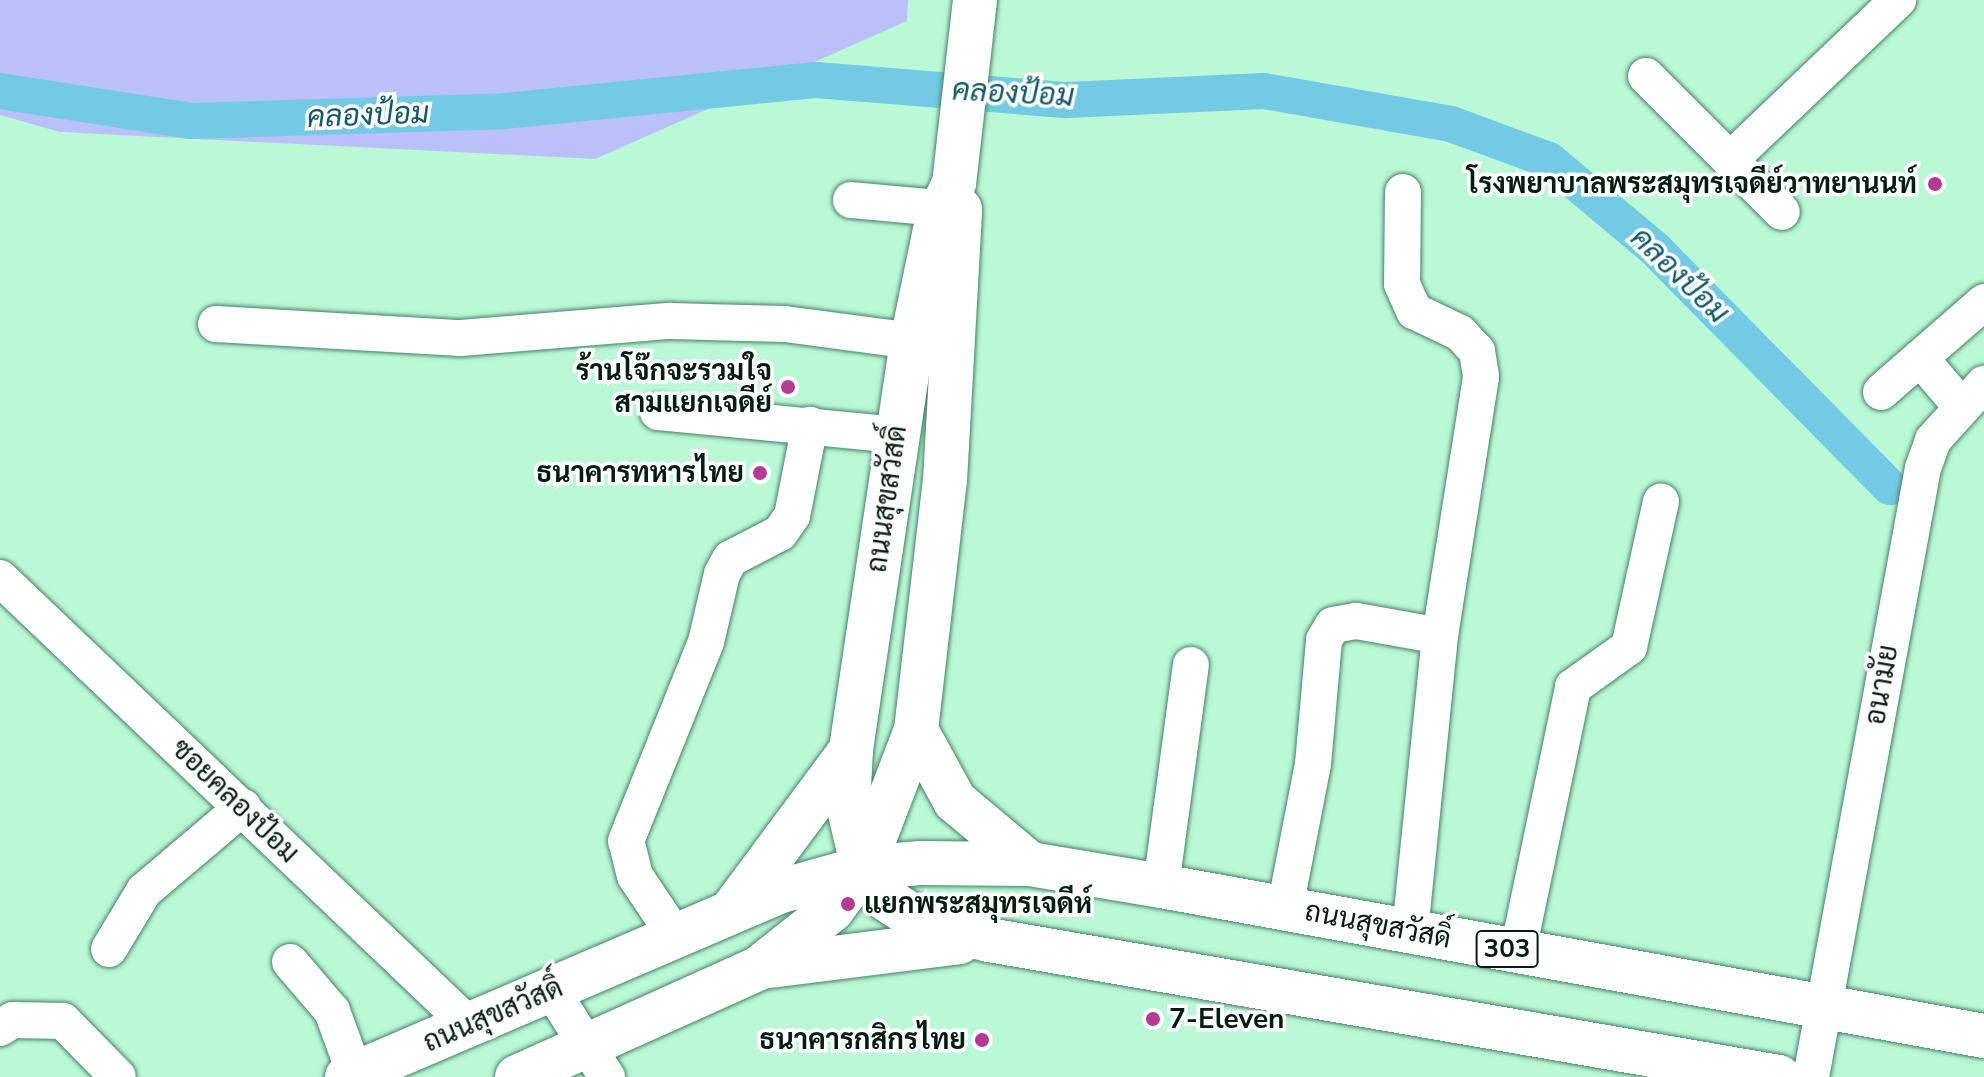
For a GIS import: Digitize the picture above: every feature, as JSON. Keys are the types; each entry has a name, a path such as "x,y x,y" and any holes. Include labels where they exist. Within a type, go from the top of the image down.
{"main road":[{"name":"ถนนสุขสวัสดิ์","path":"517,1077 597,1063 759,968 832,910 863,868 916,730 945,481 951,209 975,0"},
{"name":"ถนนสุขสวัสดิ์","path":"951,209 912,341 851,750 848,805 863,868 901,912 989,940 1779,1077"},
{"path":"893,455 945,481"},
{"path":"916,730 955,801 1030,864"},
{"path":"731,911 851,750"},
{"name":"ถนนสุขสวัสดิ์","path":"351,1075 552,991 731,911 863,868 1030,864 1984,1036"},
{"path":"759,968 898,945 989,940"}],"street":[{"path":"1731,159 1898,0"},
{"path":"1646,76 1782,212"},
{"path":"1403,192 1402,284 1414,311 1460,333 1477,351 1481,377 1440,636 1410,931"},
{"path":"851,200 951,209"},
{"path":"1881,392 1984,302"},
{"path":"216,324 461,338 670,321 785,324 912,341"},
{"path":"1920,358 1972,394"},
{"name":"อนามัย","path":"1811,1077 1923,468 1972,394"},
{"path":"658,412 810,425 893,455"},
{"path":"676,937 635,876 626,841 706,642 722,574 730,559 780,533 792,516 810,425"},
{"path":"1518,951 1573,687 1629,647 1661,501"},
{"name":"ซอยคลองป้อม","path":"0,578 469,1025"},
{"path":"1285,908 1329,632 1356,621 1440,636"},
{"path":"1161,886 1191,665"},
{"path":"109,949 144,891 243,807"},
{"path":"290,962 332,1011 351,1075"},
{"path":"552,991 597,1063"},
{"path":"0,1028 13,1020 63,1021 118,1077"}],"shaded area":[{"path":"0,0 908,0 907,21 595,159 60,132 0,115"}],"waterway":[{"name":"คลองป้อม","path":"0,91 191,121 505,111 816,80 1067,100 1264,91 1451,124 1549,160 1654,248 1890,487"}],"place":[{"name":"โรงพยาบาลพระสมุทรเจดีย์วาทยานนท์","path":"1935,184"},
{"name":"ร้านโจ๊กจะรวมใจ สามแยกเจดีย์","path":"788,387"},
{"name":"ธนาคารทหารไทย","path":"760,473"},
{"name":"แยกพระสมุทรเจดีห์","path":"848,904"},
{"name":"7-Eleven","path":"1153,1019"},
{"name":"ธนาคารกสิกรไทย","path":"982,1040"}]}
